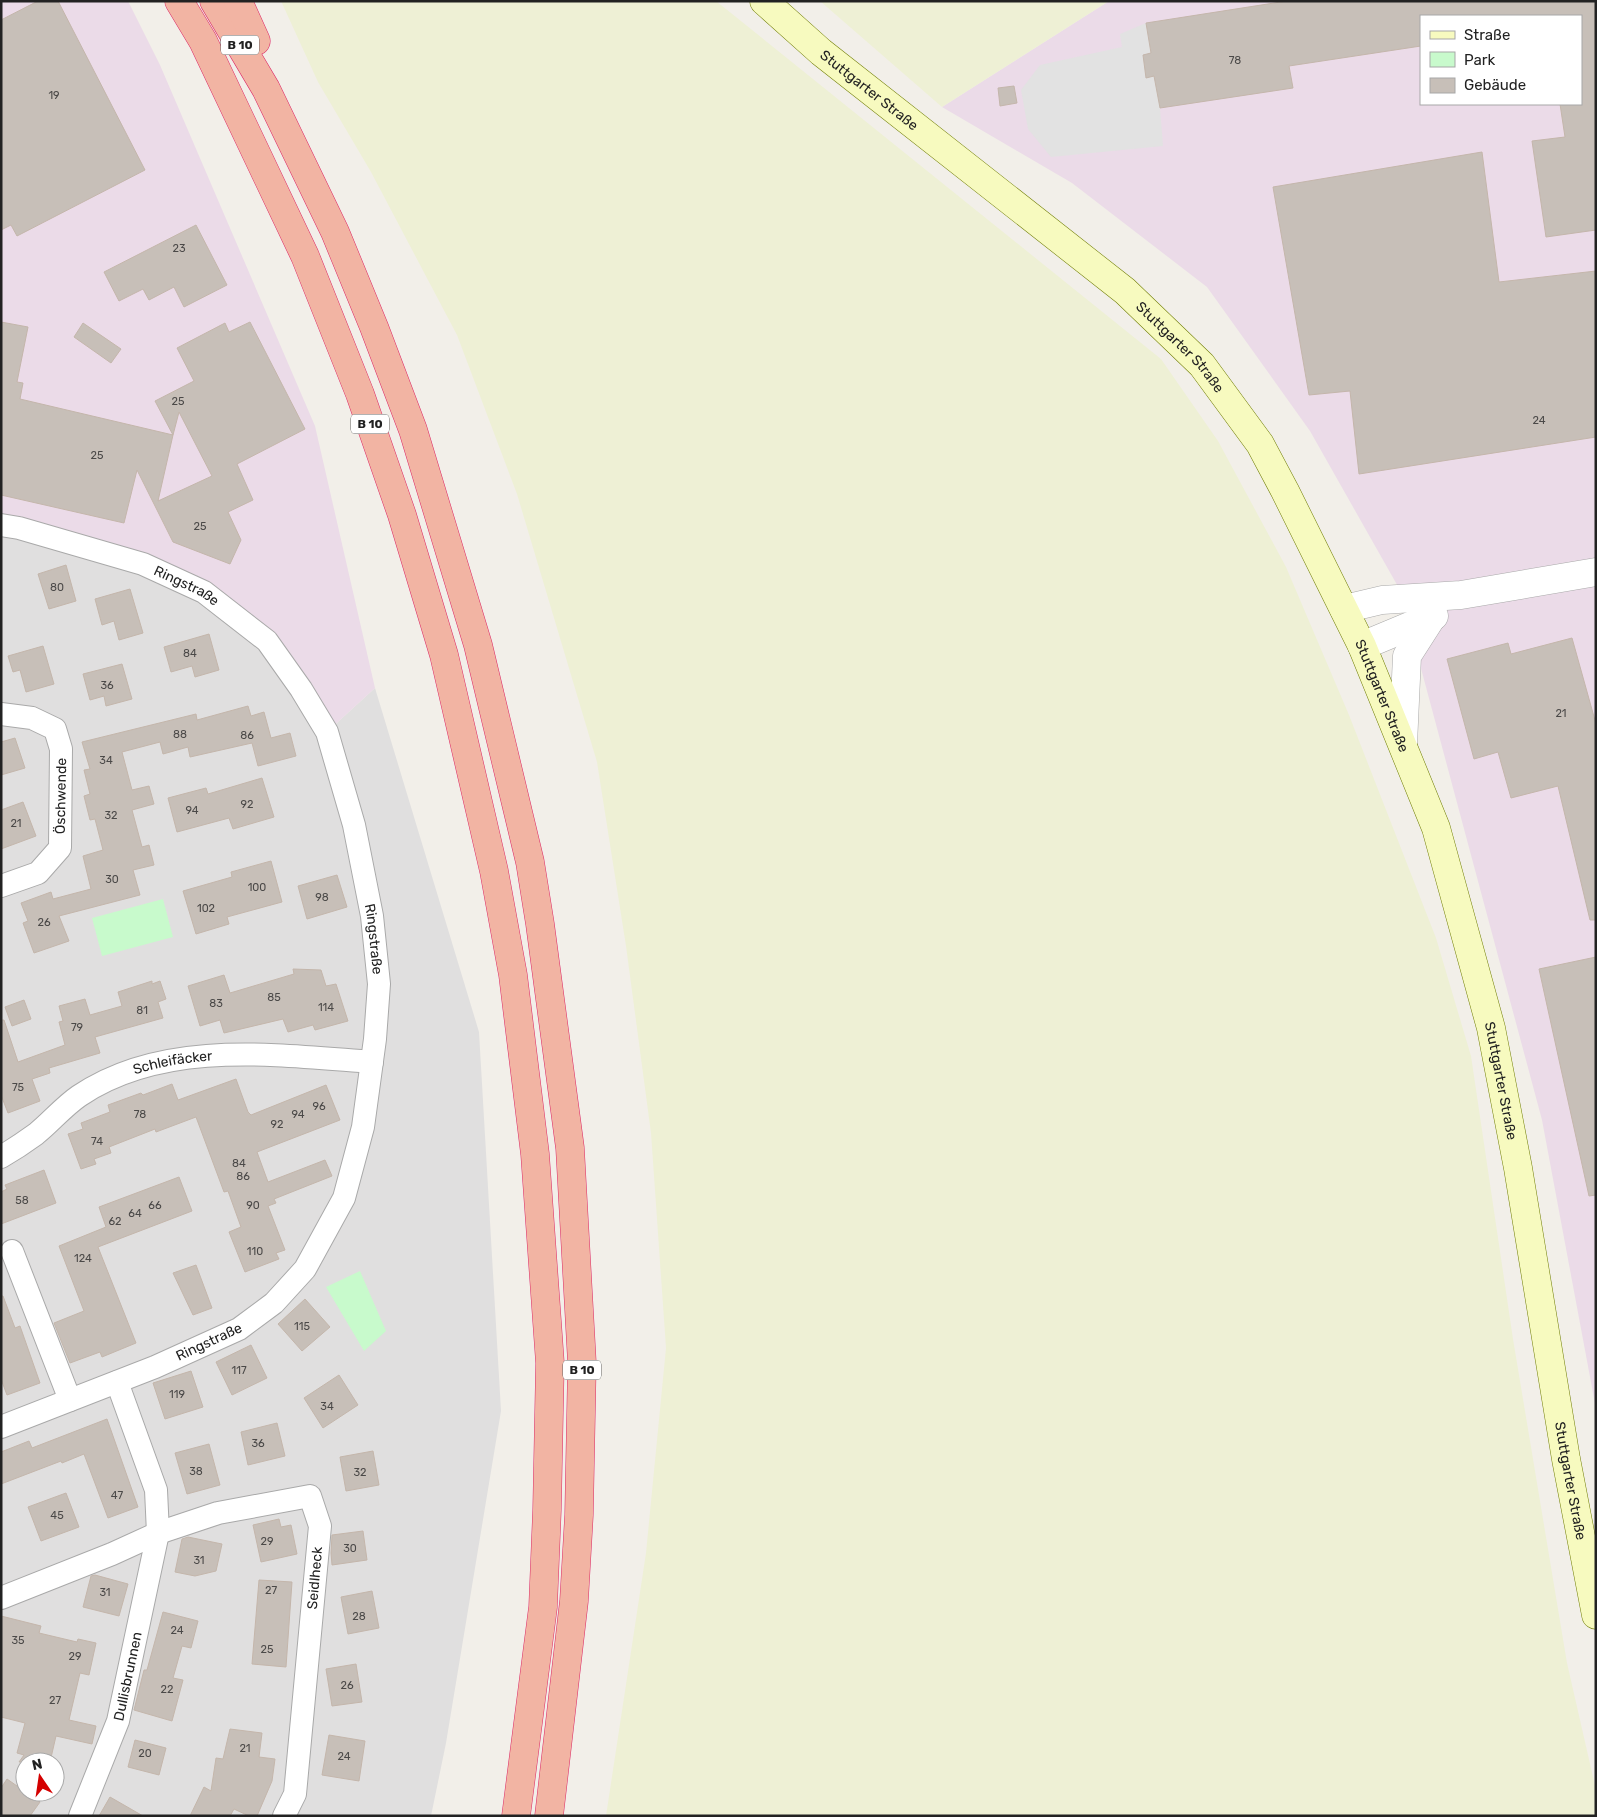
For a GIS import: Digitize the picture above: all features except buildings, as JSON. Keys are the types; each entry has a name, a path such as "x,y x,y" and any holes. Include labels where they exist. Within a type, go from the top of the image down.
{"highway":[{"name":"B 10","path":"180,1 204,41 304,256 360,394 402,515 444,655 494,871 513,975 535,1154 550,1362 548,1510 543,1607 516,1816"},
{"name":"B 10","path":"214,1 266,89 335,232 413,430 478,644 530,862 570,1148 582,1363 579,1515 574,1601 549,1816"},
{"path":"238,1 256,38 266,89"}],"main road":[{"name":"Stuttgarter Straße","path":"764,1 828,58 1125,291 1202,365 1260,444 1285,490 1362,646 1436,828 1491,1028 1518,1168 1566,1459 1596,1615"}],"street":[{"name":"Ringstraße","path":"1,525 20,528 142,564 204,592 267,641 301,689 327,732 354,825 372,916 378,976 372,1062 363,1128 344,1198 305,1269 274,1303 239,1329 116,1382 1,1427"},
{"path":"1344,609 1382,600 1461,595 1596,572"},
{"path":"1362,646 1432,617 1461,595"},
{"path":"1403,744 1407,656 1432,617"},
{"name":"Öschwende","path":"1,714 32,718 55,729 61,749 60,848 38,873 1,886"},
{"name":"Schleifäcker","path":"1,1157 36,1134 79,1096 120,1074 144,1066 180,1059 239,1054 305,1056 372,1062"},
{"path":"12,1252 70,1400"},
{"name":"Dullisbrunnen","path":"80,1816 118,1721 158,1533 156,1490 116,1382"},
{"name":"Seidlheck","path":"158,1533 218,1514 310,1496 320,1526 295,1794 284,1816"},
{"path":"1,1598 112,1554 158,1533"}],"shaded area":[{"path":"1,1 128,1 160,65 315,426 375,688 327,732 301,689 204,592 1,525"},
{"path":"1109,1 1596,1 1596,1409 1542,1120 1400,590 1310,431 1207,287 1072,183 942,107"},
{"path":"1146,23 1151,53 1143,55 1146,77 1154,76 1160,108 1163,146 1051,157 1028,129 1021,90 1040,65 1122,47 1120,34"},
{"path":"1,525 143,564 267,641 327,732 375,688 479,1032 501,1411 446,1743 431,1816 1,1816"}],"green space":[{"path":"281,1 716,1 1161,359 1218,441 1286,567 1349,715 1436,938 1471,1056 1513,1339 1567,1663 1596,1790 1596,1816 606,1816 646,1553 666,1348 651,1133 626,946 597,762 517,494 457,335 371,172 318,82"},
{"path":"820,1 1109,1 942,107"},
{"path":"163,899 173,937 102,956 92,918"},
{"path":"360,1271 386,1331 364,1351 326,1287"}]}
